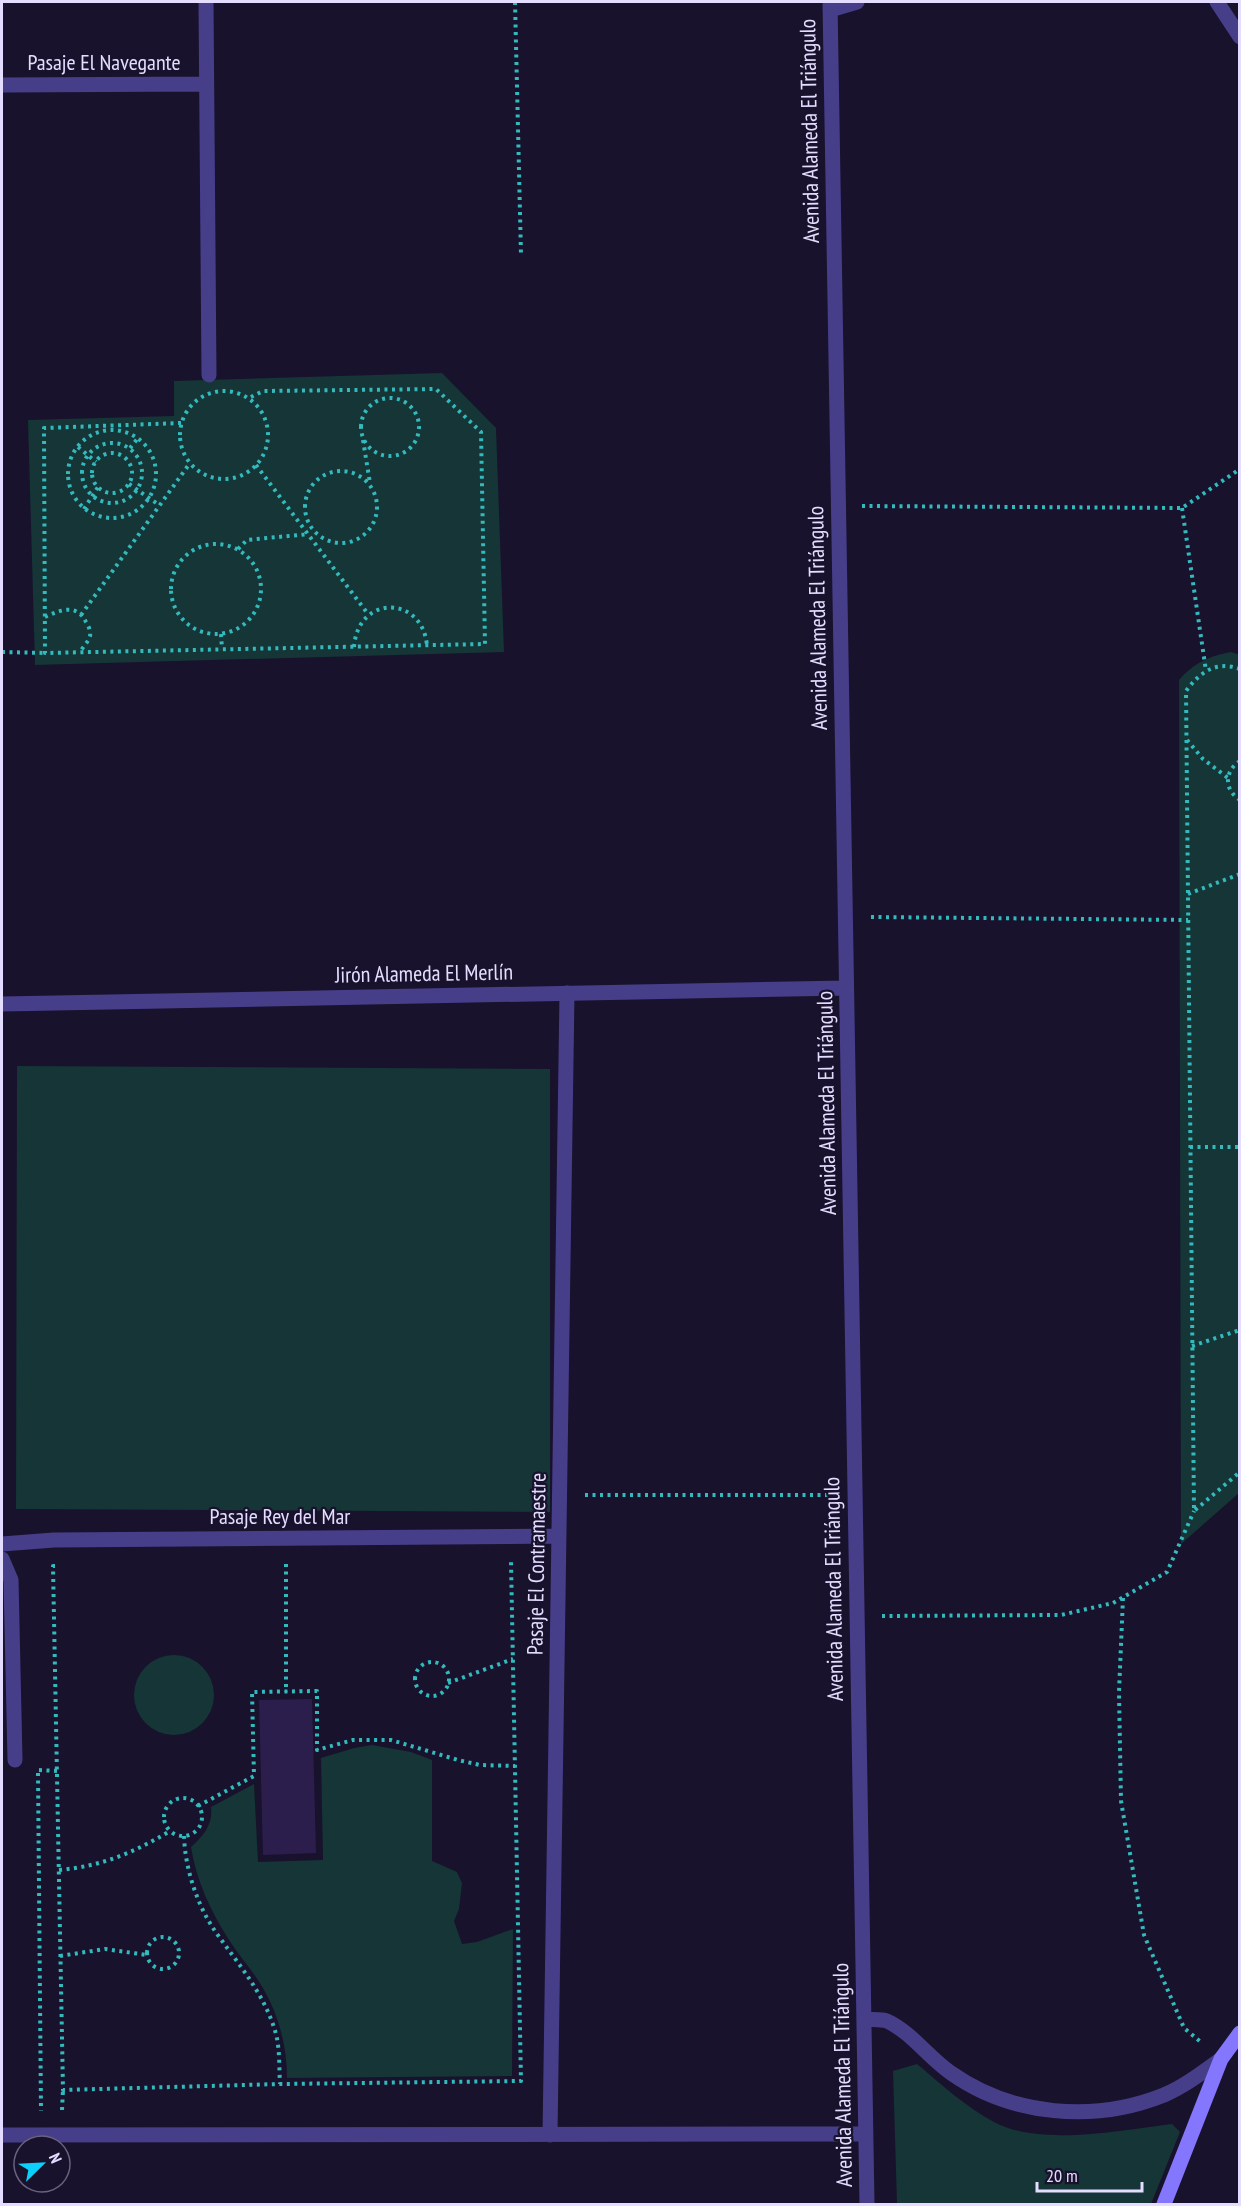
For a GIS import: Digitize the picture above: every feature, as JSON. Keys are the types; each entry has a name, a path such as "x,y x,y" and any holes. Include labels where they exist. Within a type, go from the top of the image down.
{"street":[{"path":"206,2 209,375"},
{"path":"830,6 857,2"},
{"path":"1217,2 1239,37"},
{"name":"Avenida Alameda El Triángulo","path":"830,6 867,2205"},
{"name":"Pasaje El Navegante","path":"2,85 206,84"},
{"name":"Jirón Alameda El Merlín","path":"2,1004 846,988"},
{"name":"Pasaje El Contramaestre","path":"550,2135 567,993"},
{"name":"Pasaje Rey del Mar","path":"2,1544 54,1540 559,1536"},
{"path":"2,1559 11,1580 15,1760"},
{"path":"864,2019 885,2020 902,2031 951,2073 977,2088 1005,2100 1067,2112 1101,2111 1133,2105 1165,2094 1194,2079 1221,2059"},
{"path":"1164,2205 1221,2059 1239,2033"},
{"path":"72,2135 866,2134"}],"path":[{"path":"515,2 521,255"},
{"path":"392,389 392,397"},
{"path":"2,652 485,644 481,432 436,389 263,391 249,398"},
{"path":"220,390 236,392 249,398 259,408 266,421 268,435 266,450 256,465 243,475 222,480 208,477 195,470 180,444 179,429 184,415 193,402 205,394 220,390"},
{"path":"363,436 367,445 375,452 383,455 403,454 417,441 419,421 416,412 410,405 392,397 374,402 367,408 361,427 378,513 367,534 345,544 334,543 322,538 314,531 307,520 304,508 306,496 321,476 332,471 344,470 356,473 371,486"},
{"path":"45,653 44,428 182,423"},
{"path":"110,427 138,438 149,448 155,462 157,475 150,498 137,511 124,517 110,519 96,516 84,509 74,497 68,483 68,467 73,453 82,441 110,427"},
{"path":"130,448 138,438"},
{"path":"112,443 130,448 141,465 142,476 137,489 125,500 115,502 105,502 93,495 84,483 84,464 88,455 94,449 112,443"},
{"path":"78,447 96,462"},
{"path":"109,454 122,457 130,466 129,484 125,489 113,493 101,490 93,480 92,472 96,462 102,456 109,454"},
{"path":"81,615 190,463"},
{"path":"256,465 368,614"},
{"path":"837,506 1182,508 1239,469"},
{"path":"129,484 159,505"},
{"path":"84,509 98,487"},
{"path":"1182,508 1206,671"},
{"path":"238,549 247,540 309,534 314,531"},
{"path":"209,544 225,544 238,549 250,558 258,570 262,585 261,600 255,614 245,625 232,632 221,634 203,633 189,626 179,614 172,600 171,585 174,570 195,548 209,544"},
{"path":"354,647 355,633 368,614 379,609 390,608 403,610 414,616 422,626 427,646"},
{"path":"45,617 67,609 76,610 89,626 90,636 80,652"},
{"path":"221,634 222,649"},
{"path":"856,1616 1061,1615 1113,1604 1167,1572 1194,1511 1186,691 1197,675 1215,667 1239,669"},
{"path":"1186,739 1203,759 1228,778"},
{"path":"1239,761 1230,770 1228,778 1230,792 1239,800"},
{"path":"1188,894 1239,874"},
{"path":"846,916 1188,920"},
{"path":"1190,1147 1239,1147"},
{"path":"1192,1346 1239,1330"},
{"path":"1194,1511 1239,1472"},
{"path":"559,1495 854,1495"},
{"path":"285,1538 286,1692"},
{"path":"65,1566 53,1566 63,2090 521,2081 512,1560 500,1560"},
{"path":"286,1563 298,1563"},
{"path":"1123,1598 1119,1692 1121,1802 1144,1935 1184,2028 1221,2059"},
{"path":"448,1683 443,1667 434,1662 423,1665 415,1673 415,1685 422,1694 438,1695 448,1683 513,1659"},
{"path":"198,1806 254,1776 252,1692 317,1692 317,1750 352,1740 391,1740 480,1765 515,1766"},
{"path":"15,1760 38,1770 57,1771"},
{"path":"38,1770 41,2134"},
{"path":"182,1798 198,1806 202,1817 193,1834 184,1836 170,1831 164,1820 164,1813 171,1803 182,1798"},
{"path":"58,1870 86,1868 105,1862 149,1844 170,1831"},
{"path":"184,1836 187,1864 203,1908 214,1930 247,1973 276,2034 280,2084"},
{"path":"159,1936 170,1938 179,1951 179,1956 173,1965 163,1969 153,1966 147,1955 150,1942 159,1936"},
{"path":"60,1956 105,1949 147,1955"}],"green space":[{"path":"442,373 496,428 504,652 35,665 28,420 174,416 174,381"},
{"path":"1231,652 1240,655 1239,1493 1181,1544 1179,680 1202,661"},
{"path":"17,1066 550,1069 550,1512 16,1509"},
{"path":"174,1655 189,1658 202,1667 211,1680 214,1695 211,1710 202,1723 189,1732 174,1735 159,1732 146,1723 137,1710 134,1695 137,1680 146,1667 159,1658"},
{"path":"372,1745 411,1752 432,1760 432,1861 457,1872 462,1883 459,1909 454,1921 462,1944 477,1942 513,1929 512,2076 287,2078 286,2055 274,2010 256,1977 233,1946 210,1907 197,1872 191,1847 207,1829 211,1819 211,1807 254,1784 258,1862 323,1860 321,1758"},
{"path":"917,2064 974,2109 994,2122 1013,2130 1034,2134 1081,2135 1172,2124 1180,2132 1151,2204 897,2204 893,2071"}],"building":[{"path":"312,1699 316,1853 263,1855 259,1700"}]}
